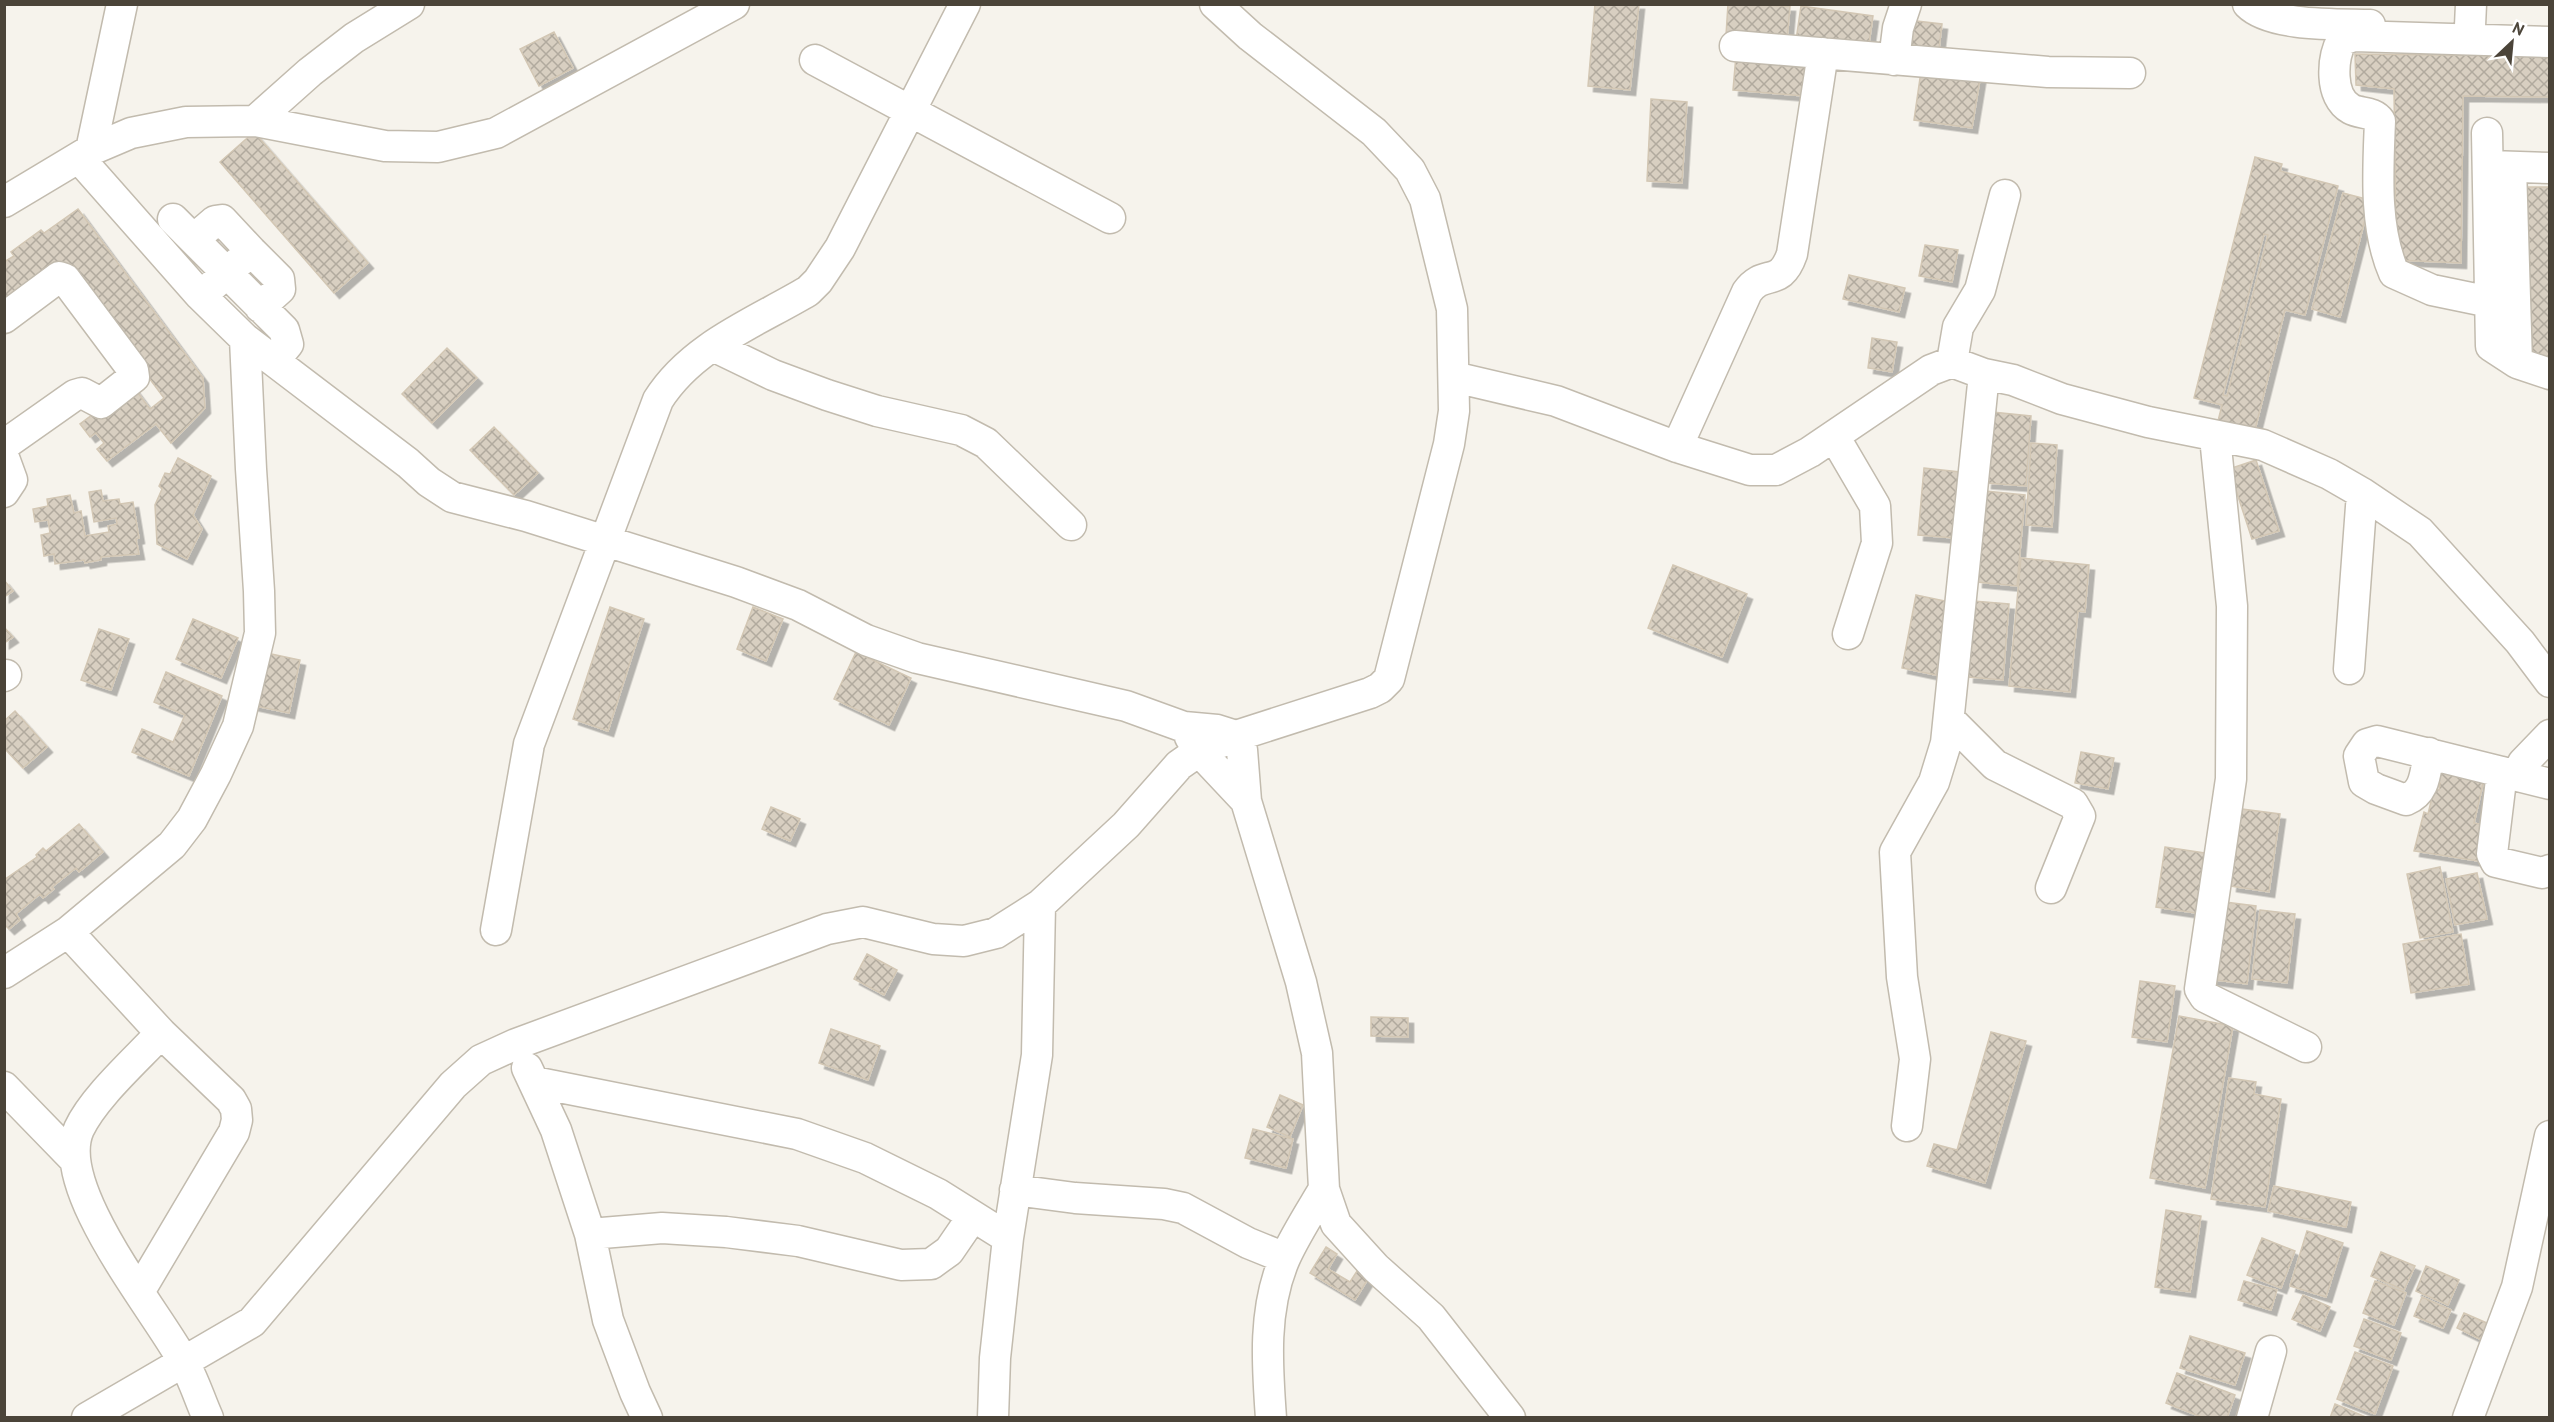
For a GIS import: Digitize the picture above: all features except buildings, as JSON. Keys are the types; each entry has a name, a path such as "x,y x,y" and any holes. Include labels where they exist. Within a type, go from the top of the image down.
{"street":[{"path":"85,154 122,4"},
{"path":"255,121 310,72 354,38 409,4"},
{"path":"4,202 85,154 131,133 186,122 255,121 385,146 438,147 496,133 734,4"},
{"path":"496,930 529,744 658,400 678,373 713,346 808,291 818,281 840,248 965,4"},
{"path":"87,1418 183,1360 252,1322 453,1085 481,1060 516,1044 827,929 863,922 933,939 964,941 996,933 1040,905 1126,825 1179,765 1192,739 1217,730 1236,736 1370,693 1380,688 1389,679 1449,444 1454,411 1452,309 1425,199 1410,171 1374,132 1250,36 1215,4"},
{"path":"1894,60 1898,28 1906,4"},
{"path":"2263,8 2288,21 2317,24 2470,15 2550,25"},
{"path":"2490,302 2432,290 2394,273 2385,253 2379,207 2380,121 2377,116 2351,109 2340,97 2335,85 2337,48 2342,39 2354,36 2550,42"},
{"path":"1735,46 2048,72 2130,74"},
{"path":"1677,447 1747,292 1754,283 1761,279 1781,275 1788,267 1792,254 1823,53"},
{"path":"815,60 1110,218"},
{"path":"2487,133 2499,166 2517,363"},
{"path":"85,154 200,295 245,339 408,463 429,482 452,497 526,516 736,582 798,605 866,640 917,658 1126,706 1192,739 1246,801"},
{"path":"2499,166 2490,302 2491,346 2517,363 2550,374"},
{"path":"2499,166 2550,168"},
{"path":"1952,362 1958,327 1980,290 2006,195"},
{"path":"260,307 280,289 279,279 222,220 183,229 226,273 260,307 284,330 288,344 274,361"},
{"path":"200,295 251,250"},
{"path":"4,318 59,277 65,279 133,370 134,377 101,403 82,393 75,395 4,445"},
{"path":"4,974 68,932 172,845 192,819 207,792 238,726 260,633 260,591 245,339"},
{"path":"713,346 773,375 827,395 877,411 961,430 986,443 1071,525"},
{"path":"1454,377 1556,401 1677,447 1750,470 1776,470 1834,436 1931,370 1952,362 1984,374 2013,380 2062,399 2148,422 2263,445 2329,474 2420,532 2520,642 2550,682"},
{"path":"1907,1126 1915,1059 1902,977 1895,852 1934,782 1946,743 1984,374"},
{"path":"1834,436 1875,506 1877,543 1848,634"},
{"path":"2215,437 2232,606 2233,721 2231,779 2200,989 2205,997 2306,1047"},
{"path":"4,458 12,480 4,492"},
{"path":"2349,669 2362,493"},
{"path":"1949,719 1995,765 2073,804 2080,816 2051,888"},
{"path":"2550,735 2510,774 2492,854 2496,862 2542,873 2550,870"},
{"path":"1236,736 1242,750 1246,801 1301,982 1317,1053 1324,1189 1336,1224 1376,1268 1431,1317 1510,1418"},
{"path":"2429,753 2550,784"},
{"path":"993,1418 995,1358 1008,1238 1037,1055 1040,905"},
{"path":"68,932 161,1033 231,1100 236,1109 237,1120 234,1132 139,1292"},
{"path":"161,1033 93,1107 78,1131 74,1159 81,1188 104,1234 183,1360 208,1418"},
{"path":"516,1044 556,1130 590,1234 608,1320 647,1418"},
{"path":"534,1082 797,1134 865,1158 938,1194 1008,1238"},
{"path":"4,1087 74,1159"},
{"path":"2468,1418 2517,1287 2550,1136"},
{"path":"1271,1418 1267,1360 1271,1302 1285,1258 1324,1189"},
{"path":"1015,1190 1075,1198 1164,1204 1183,1208 1248,1243 1285,1258"},
{"path":"590,1234 663,1228 726,1232 798,1241 901,1265 931,1264 949,1251 973,1216"},
{"path":"2252,1418 2271,1352"}]}
